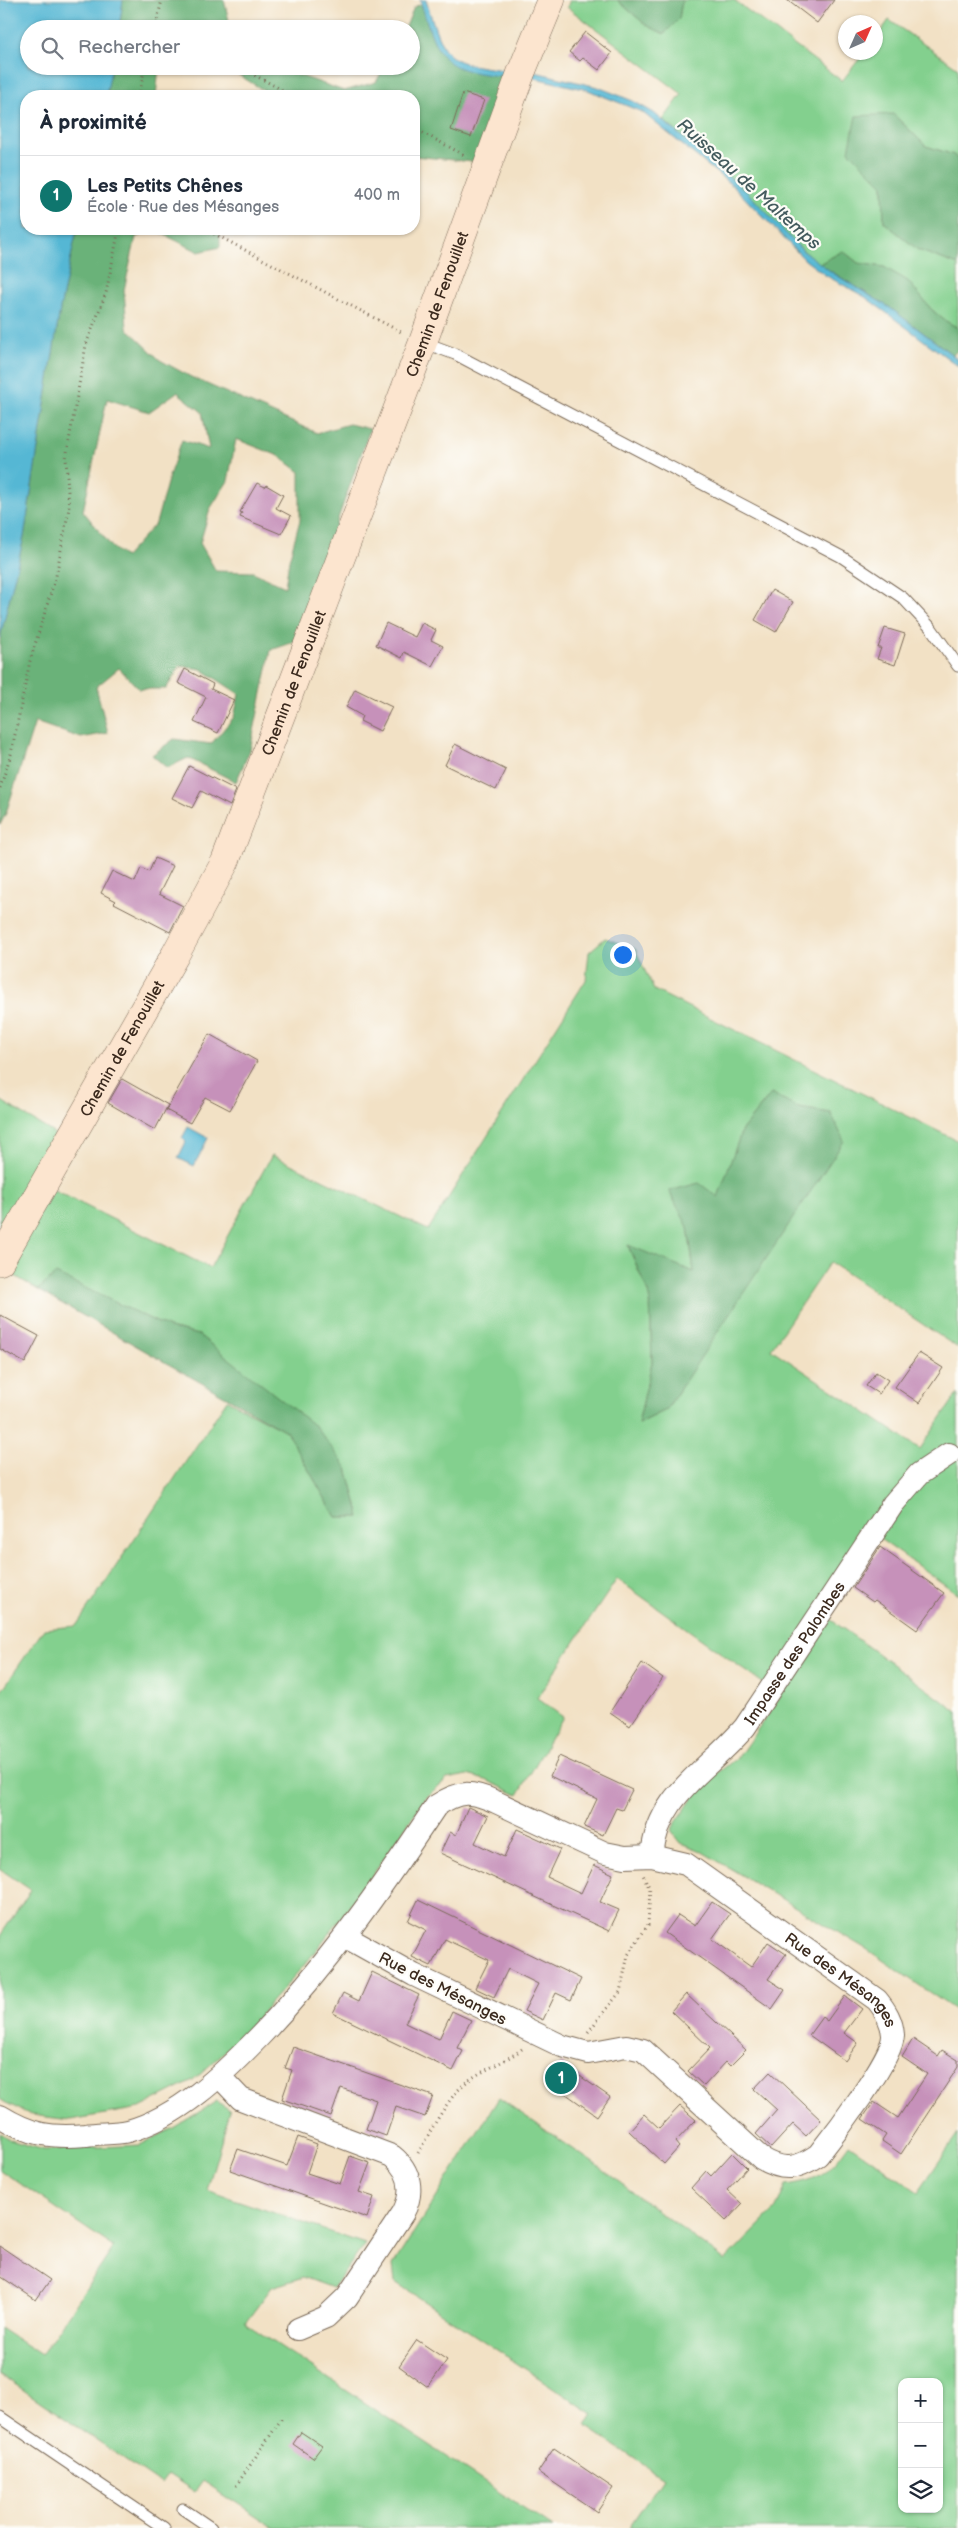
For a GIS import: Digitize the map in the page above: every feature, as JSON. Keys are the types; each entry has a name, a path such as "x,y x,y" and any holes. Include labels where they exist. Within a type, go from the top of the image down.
{"street":[{"name":"Chemin de Fenouillet","path":"0,1262 175,955 225,862 423,342 521,73 551,0"},
{"name":"Impasse des Palombes","path":"646,1856 662,1817 690,1780 730,1744 745,1727 892,1504 919,1474 949,1454"},
{"name":"Rue des Mésanges","path":"0,2116 20,2129 43,2135 61,2137 127,2131 152,2121 200,2094 220,2078 296,1998 346,1937 436,1806 450,1797 464,1793 479,1795 496,1802 605,1853 625,1857 646,1856 686,1864 877,2000 889,2016 893,2036 885,2060 818,2155 804,2164 790,2168 774,2166 762,2158 643,2050 626,2046 588,2053 576,2051 529,2031 414,1975 346,1937"},
{"path":"220,2078 241,2099 378,2149 392,2156 405,2170 409,2181 409,2202 347,2297 326,2317 298,2329"}],"lane":[{"path":"423,342 455,354 842,557 903,598 931,628 958,666"},
{"path":"0,2417 164,2528"},
{"path":"183,2509 207,2527"}],"path":[{"path":"157,20 162,0"},
{"path":"140,90 143,75"},
{"path":"254,75 282,90"},
{"path":"420,131 486,167"},
{"path":"0,788 11,754 30,661 56,576 69,508 66,458 86,345 106,293 118,235"},
{"path":"217,235 423,342"},
{"path":"576,2051 585,2036 620,1992 628,1955 648,1925 650,1889 644,1877 646,1856"},
{"path":"405,2170 416,2157 443,2110 470,2079 506,2061 522,2049 529,2031"},
{"path":"236,2486 282,2418"}],"green space":[{"path":"123,0 224,0 229,20 120,20"},
{"path":"570,0 617,0 646,25 679,19 682,0 734,0 842,81 858,60 883,60 883,28 889,20 958,68 958,160 954,155 926,146 893,114 849,151 883,185 884,222 918,250 958,265 958,328 944,320 931,309 908,282 884,267 858,263 843,251 819,264 791,240 747,192 663,120 682,94 567,7"},
{"path":"617,0 682,0 679,19 664,34 646,25"},
{"path":"421,4 434,41 448,61 471,70 510,77 473,162 420,157 420,90 348,90 376,82 380,75 420,75 420,20 409,20 414,7"},
{"path":"110,75 158,75 157,90 107,90"},
{"path":"239,75 299,75 341,90 263,90"},
{"path":"893,114 926,146 954,155 958,160 958,265 918,250 884,222 883,185 849,151 856,116"},
{"path":"76,235 141,235 136,237 124,290 127,328 160,360 191,377 317,433 349,424 370,429 294,642 271,650 250,750 236,782 188,758 167,768 152,755 174,739 211,744 234,717 239,694 201,669 180,666 166,689 139,689 119,668 96,687 108,733 81,738 35,722 6,813 0,825 0,638 24,537 60,309","holes":["177,392 202,412 209,449 182,440 169,476 156,523 125,557 112,547 83,511 107,399 149,412","236,439 279,456 300,472 300,520 289,560 285,587 253,572 216,571 200,543 210,509 228,481"]},
{"path":"165,235 220,235 220,247 199,252"},
{"path":"843,251 858,263 884,267 908,281 931,309 944,320 958,328 958,350 953,355 889,307 819,264"},
{"path":"605,938 635,949 654,990 958,1141 958,1348 830,1262 771,1349 920,1449 958,1393 958,1594 877,1537 823,1614 958,1712 958,2012 868,1950 699,1850 681,1843 671,1830 700,1787 739,1756 781,1696 617,1579 537,1698 563,1717 518,1795 486,1780 467,1775 447,1779 427,1796 363,1889 307,1962 239,2038 193,2081 140,2108 70,2120 31,2115 0,2100 0,1936 31,1890 0,1869 0,1693 44,1629 76,1626 227,1400 286,1431 336,1517 360,1517 347,1468 199,1335 169,1328 56,1275 38,1290 7,1271 52,1189 210,1268 272,1155 428,1230 586,980 589,952","holes":["771,1094 798,1108 831,1113 814,1184 666,1410 638,1424 652,1362 650,1297 628,1246 694,1272 688,1227 718,1198 742,1130"]},
{"path":"771,1094 798,1108 831,1113 844,1141 666,1410 638,1424 652,1362 650,1297 628,1245 694,1272 688,1227 669,1191 699,1183 718,1197 742,1130"},
{"path":"0,1100 55,1134 0,1234"},
{"path":"56,1274 169,1328 199,1335 316,1427 347,1468 360,1517 336,1517 286,1431 38,1290"},
{"path":"499,2098 595,2164 725,2261 776,2209 786,2185 808,2180 823,2173 836,2162 849,2144 918,2192 958,2134 958,2528 629,2528 663,2478 586,2426 593,2414 395,2282 393,2265"},
{"path":"217,2101 230,2111 207,2190 365,2244 333,2288 303,2277 272,2287 245,2323 553,2528 275,2528 203,2481 195,2492 168,2474 161,2484 0,2374 0,2328 41,2355 114,2247 0,2170 0,2133 10,2140 44,2150 140,2145 173,2128"}],"water":[{"path":"0,0 123,0 120,20 20,20 20,75 110,75 107,90 20,90 20,235 76,235 60,309 24,537 0,638"},
{"path":"420,0 426,0 438,37 451,56 473,65 512,71 510,77 469,71 456,66 446,59 432,37"},
{"path":"535,72 598,87 633,101 654,113 747,192 802,250 833,273 889,307 958,359 958,366 865,297 825,275 805,260 734,187 642,112 588,90 530,77"},
{"path":"188,1127 208,1138 194,1166 178,1158 186,1142 182,1138"}],"building":[{"path":"787,0 834,0 817,23"},
{"path":"585,32 612,53 599,70 583,58 580,61 569,52"},
{"path":"463,93 484,100 471,137 451,130"},
{"path":"257,483 265,487 266,485 283,495 276,508 291,516 281,534 240,517 242,513 240,512"},
{"path":"772,590 793,602 776,632 755,620"},
{"path":"386,623 415,637 422,623 436,630 431,640 443,646 432,666 404,652 402,658 376,645"},
{"path":"885,628 905,634 895,665 877,659 881,648 878,648"},
{"path":"185,669 213,684 211,689 234,700 218,733 194,722 206,697 178,683"},
{"path":"355,689 392,707 380,731 360,721 362,716 346,707"},
{"path":"455,744 506,770 496,790 445,765"},
{"path":"189,766 236,790 230,806 201,791 192,808 172,798"},
{"path":"155,858 173,866 159,894 183,906 170,932 114,903 116,901 101,893 112,871 135,882 141,868 149,872"},
{"path":"209,1034 257,1061 230,1110 205,1097 190,1123 166,1110"},
{"path":"122,1079 168,1105 155,1130 108,1103"},
{"path":"0,1315 39,1336 25,1363 0,1349"},
{"path":"919,1353 943,1368 919,1403 895,1387"},
{"path":"876,1372 888,1380 879,1394 866,1386"},
{"path":"880,1547 944,1593 917,1630 875,1600 873,1602 853,1588"},
{"path":"642,1663 663,1678 630,1726 610,1712"},
{"path":"559,1756 632,1790 622,1810 616,1808 603,1835 584,1827 597,1799 550,1776"},
{"path":"468,1807 488,1816 475,1843 504,1857 517,1829 539,1839 560,1849 547,1877 581,1893 594,1865 613,1874 600,1902 619,1910 609,1931 440,1853 450,1832 456,1835"},
{"path":"418,1900 581,1979 571,2000 556,1993 543,2020 524,2011 538,1984 508,1969 494,1997 475,1988 489,1960 445,1939 431,1966 412,1957 426,1930 408,1921"},
{"path":"712,1902 730,1914 712,1939 751,1967 768,1942 786,1954 768,1979 785,1990 772,2009 665,1933 678,1915 695,1926"},
{"path":"372,1972 419,1995 405,2023 411,2026 439,2039 452,2011 471,2020 457,2048 463,2051 453,2071 333,2013 343,1993 359,2001"},
{"path":"686,1994 746,2050 730,2066 726,2062 704,2086 688,2071 710,2048 671,2011"},
{"path":"845,1996 862,2009 844,2033 858,2043 845,2061 809,2035 822,2017 827,2021"},
{"path":"913,2039 938,2056 942,2050 958,2060 958,2067 901,2154 882,2141 886,2135 862,2119 874,2102 898,2118 927,2074 902,2057"},
{"path":"293,2047 433,2096 425,2117 396,2107 386,2136 366,2129 376,2100 341,2088 331,2116 282,2099 292,2070 285,2068"},
{"path":"561,2063 610,2097 597,2116 548,2081"},
{"path":"770,2072 821,2120 806,2136 793,2124 771,2148 756,2134 777,2110 754,2089"},
{"path":"680,2106 696,2120 675,2142 679,2147 664,2164 629,2131 644,2114 659,2128"},
{"path":"298,2137 317,2144 307,2173 340,2184 350,2156 370,2163 359,2192 374,2197 367,2218 230,2170 238,2149 287,2166"},
{"path":"732,2153 747,2168 727,2190 742,2204 726,2221 691,2188 706,2171 711,2176"},
{"path":"0,2246 50,2280 36,2300 0,2276"},
{"path":"417,2340 447,2360 428,2387 399,2366"},
{"path":"301,2432 322,2446 313,2458 293,2444"},
{"path":"554,2448 613,2488 597,2512 538,2472"}],"place":[{"name":"Les Petits Chênes","path":"561,2078"}],"water label":[{"name":"Ruisseau de Maltemps","path":"749,184"}]}
